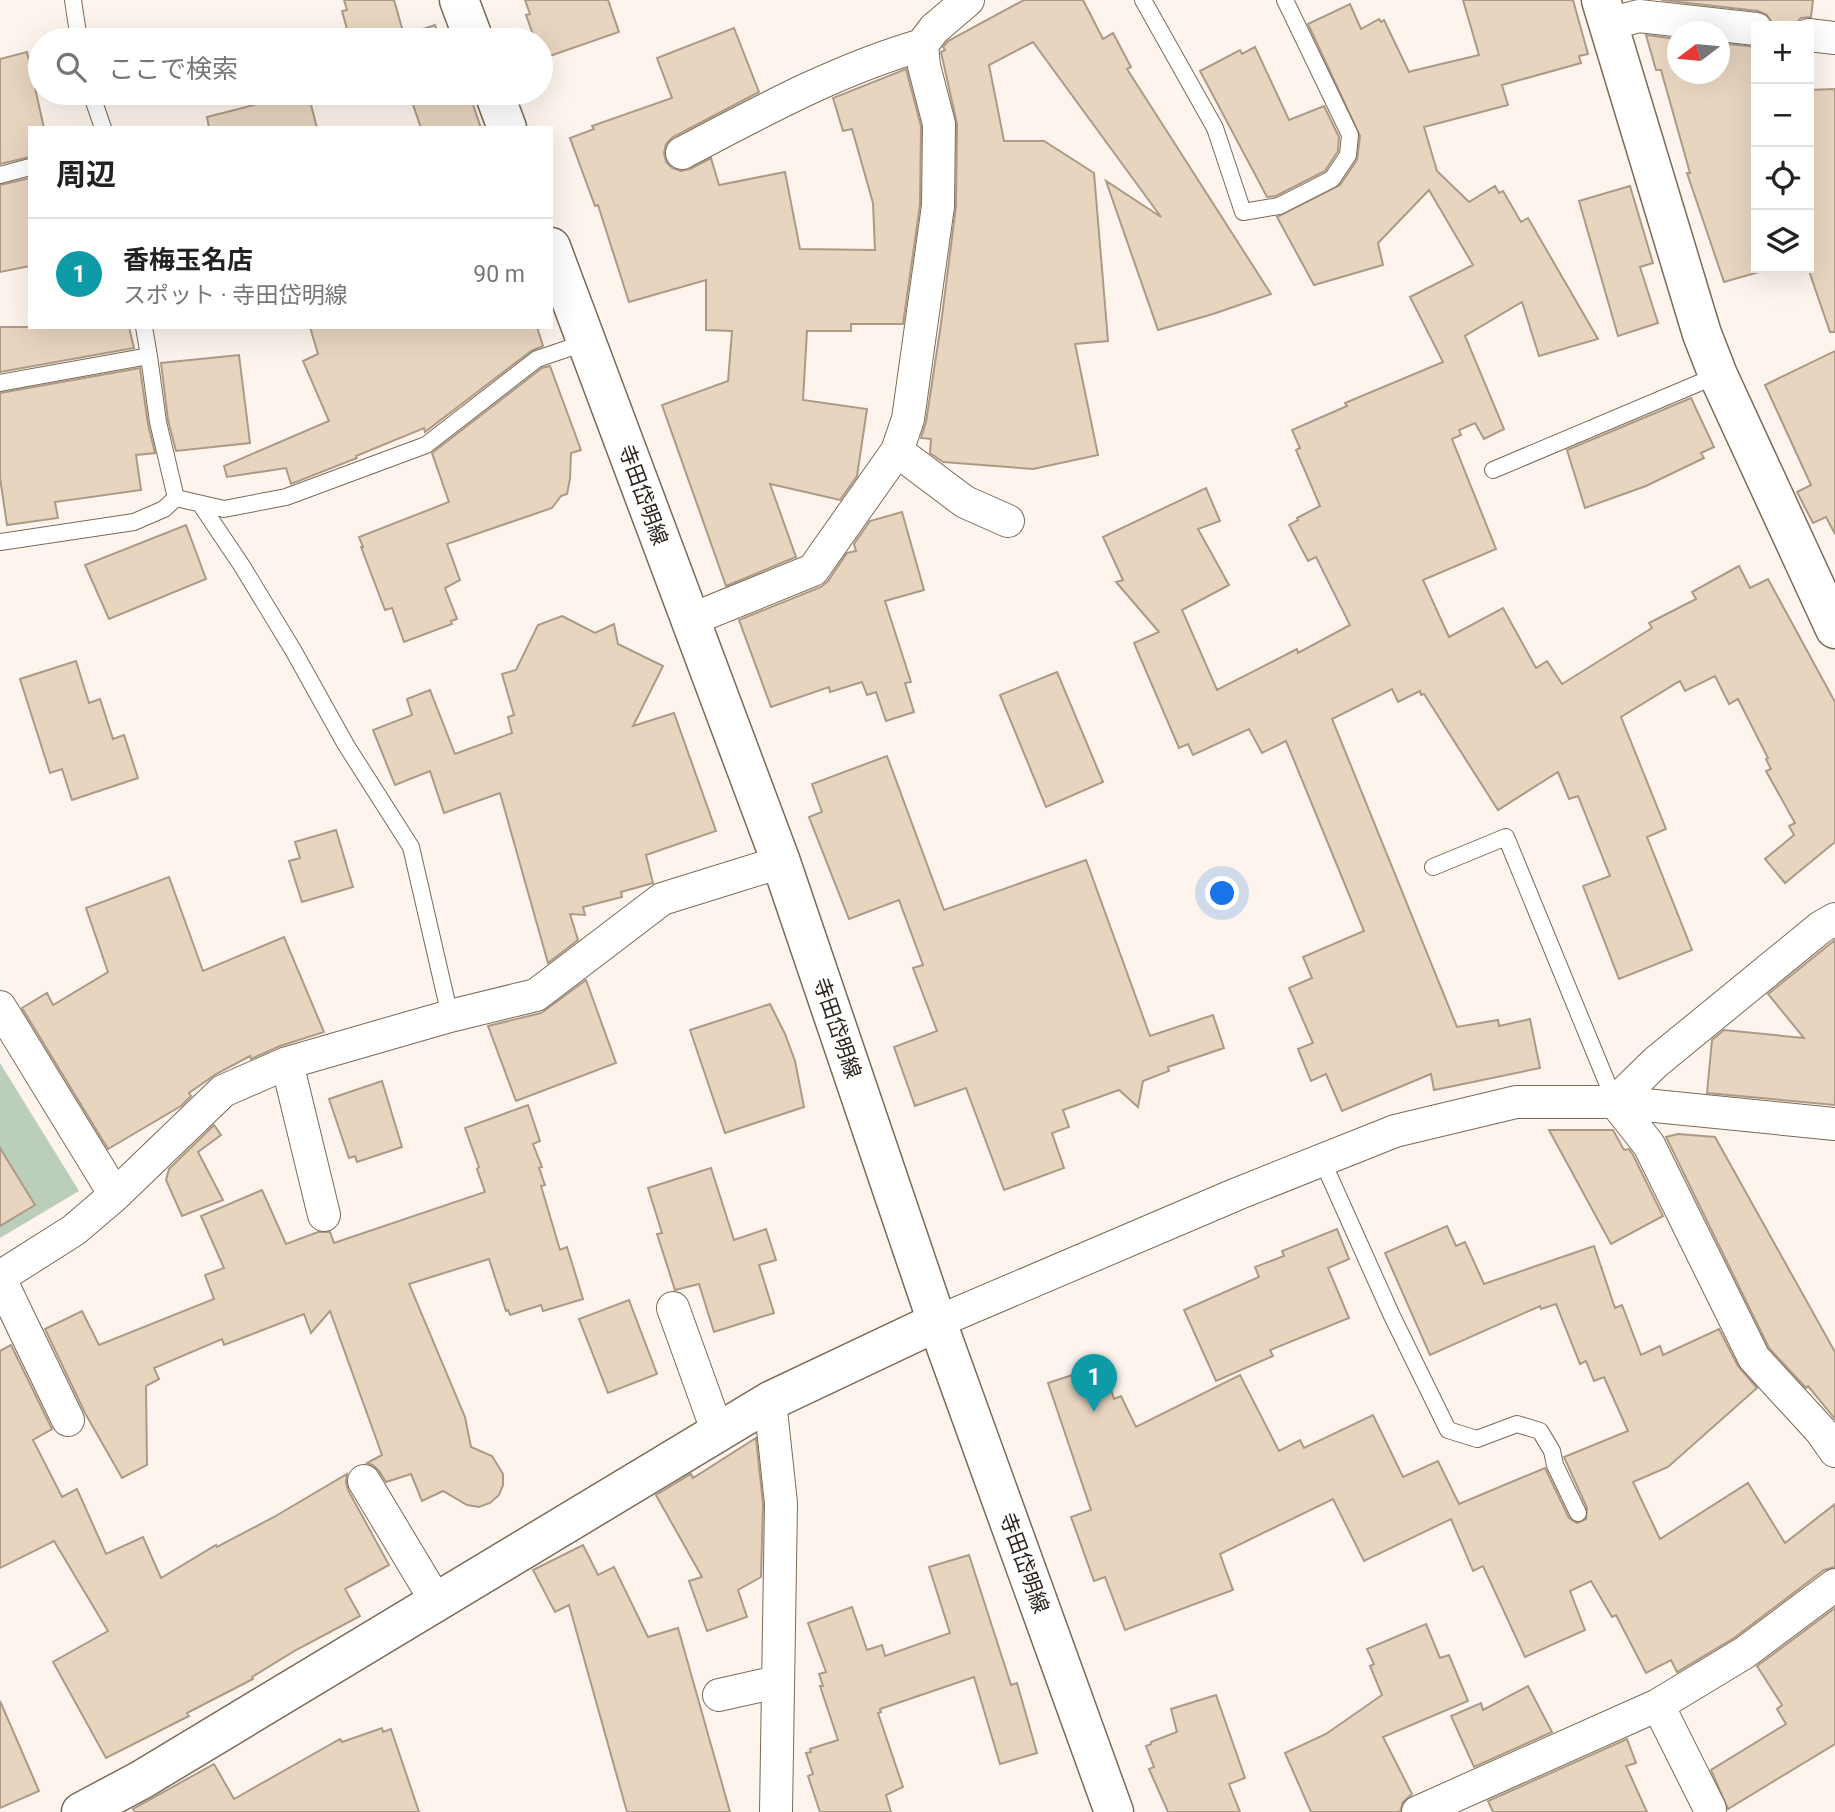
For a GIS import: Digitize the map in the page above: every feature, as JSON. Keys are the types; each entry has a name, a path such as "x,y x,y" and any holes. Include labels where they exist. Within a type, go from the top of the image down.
{"main road":[{"path":"459,0 470,28"},
{"path":"1605,12 1702,334 1835,629"},
{"path":"498,105 506,126"},
{"name":"寺田岱明線","path":"553,252 781,862 937,1322 1114,1812"},
{"path":"81,1812 141,1780 770,1401 937,1322"}],"street":[{"path":"682,153 804,89 922,45 934,29 968,0"},
{"path":"1605,12 1751,28"},
{"path":"1814,36 1835,38"},
{"path":"690,620 813,570 897,451 908,419 938,206 939,124 923,66 922,45"},
{"path":"897,451 965,502 1008,521"},
{"path":"68,1420 0,1278 74,1230 116,1195 223,1091 287,1063 450,1016 536,995 662,899 781,862"},
{"path":"1615,1102 1656,1062 1821,927 1835,919"},
{"path":"0,1007 116,1195"},
{"path":"287,1063 324,1215"},
{"path":"937,1322 1395,1131 1516,1102 1615,1102 1835,1125"},
{"path":"1615,1102 1649,1145 1754,1358 1830,1434"},
{"path":"673,1308 718,1433"},
{"path":"770,1401 781,1503 776,1812"},
{"path":"364,1481 436,1601"},
{"path":"1418,1812 1658,1705 1744,1653 1835,1585"},
{"path":"719,1695 777,1682"},
{"path":"1658,1705 1710,1809"}],"lane":[{"path":"73,0 77,28"},
{"path":"1143,0 1215,128 1243,212 1279,206 1332,180 1348,155 1350,135 1284,0"},
{"path":"95,105 102,126"},
{"path":"0,175 28,168"},
{"path":"144,329 158,422 176,498"},
{"path":"176,498 224,509 286,497 426,445 537,359 587,342"},
{"path":"0,383 149,356"},
{"path":"1493,470 1718,374"},
{"path":"0,542 134,522 164,509 176,498"},
{"path":"201,505 255,587 346,745 411,847 450,1016"},
{"path":"1433,867 1506,837 1615,1102"},
{"path":"1321,1160 1392,1316 1448,1430 1477,1439 1517,1424 1539,1431 1552,1451 1555,1465 1578,1513"}],"green space":[{"path":"0,1063 79,1191 0,1238"}],"building":[{"path":"344,0 394,0 402,28 347,28 342,11 347,10"},
{"path":"525,0 608,0 619,32 553,55 553,28 531,28 526,15 530,14"},
{"path":"1024,0 1083,0 1103,39 1113,33 1131,67 1127,69 1271,294 1158,330 1106,181 1161,217 1033,42 989,65 1004,141 1044,141 1094,173 1108,341 1075,344 1098,455 1033,469 943,462 930,453 931,439 921,438 926,422 941,324 956,206 957,124 941,52 945,50 943,47 948,41"},
{"path":"1463,0 1573,0 1588,54 1579,56 1581,63 1502,85 1508,105 1424,127 1437,171 1469,202 1495,186 1499,193 1503,191 1521,222 1528,218 1598,339 1539,356 1522,302 1465,336 1504,429 1484,439 1475,423 1459,430 1461,435 1452,439 1496,549 1423,580 1449,637 1503,608 1536,668 1547,661 1562,684 1652,628 1649,623 1696,599 1692,592 1739,566 1750,588 1768,579 1835,702 1835,842 1785,883 1765,859 1794,835 1789,826 1795,823 1766,771 1771,769 1766,759 1768,758 1738,699 1729,704 1715,676 1685,691 1680,681 1621,717 1666,829 1647,837 1692,950 1619,979 1583,886 1610,876 1578,796 1569,799 1558,772 1498,810 1420,691 1398,702 1392,689 1332,719 1457,1027 1498,1020 1499,1026 1530,1019 1540,1068 1434,1090 1431,1074 1342,1111 1326,1074 1311,1081 1298,1049 1313,1043 1289,988 1312,978 1303,957 1364,931 1286,741 1262,753 1249,729 1193,755 1188,744 1179,748 1134,643 1159,632 1116,582 1123,580 1103,537 1206,488 1220,521 1198,529 1229,585 1182,610 1217,690 1297,649 1298,653 1350,625 1316,557 1308,561 1289,525 1320,506 1296,450 1300,448 1292,430 1347,406 1345,403 1443,362 1410,297 1473,265 1429,190 1378,243 1383,265 1314,285 1277,217 1340,185 1357,160 1360,136 1308,24 1350,4 1361,29 1379,19 1381,22 1384,20 1409,72 1479,55"},
{"path":"1661,0 1813,0 1811,17 1798,21 1771,21 1767,15 1758,11"},
{"path":"734,28 759,92 673,137 666,144 664,153 666,162 672,168 681,171 690,169 711,158 719,185 785,172 800,249 875,250 873,203 852,129 843,131 833,98 906,69 921,126 920,205 903,324 851,324 851,331 807,331 803,400 867,409 857,476 840,500 770,484 796,557 726,586 662,405 728,381 732,331 706,330 706,280 629,302 598,205 595,206 570,138 594,129 592,126 672,98 657,58"},
{"path":"1646,35 1667,38 1667,84 1730,84 1730,44 1751,46 1751,273 1756,273 1724,282 1687,173 1690,173 1661,70 1656,70"},
{"path":"1255,47 1289,120 1324,106 1339,137 1338,151 1325,171 1276,196 1267,197 1200,71 1240,50 1242,54"},
{"path":"27,52 28,105 39,105 44,126 28,126 28,157 0,164 0,59"},
{"path":"1835,89 1835,332 1830,332 1810,273 1814,273 1814,90"},
{"path":"254,105 311,105 316,126 209,126 207,117"},
{"path":"413,105 473,105 480,126 420,126"},
{"path":"28,178 28,266 0,272 0,185"},
{"path":"1630,186 1653,263 1640,267 1658,323 1618,336 1579,201"},
{"path":"0,327 129,329 134,348 0,372"},
{"path":"311,329 538,329 543,346 531,351 425,432 424,428 291,484 286,468 227,477 224,466 329,421 303,361 318,354"},
{"path":"1835,351 1835,534 1826,517 1813,523 1797,492 1811,485 1765,385"},
{"path":"239,355 250,443 176,451 168,420 161,363"},
{"path":"550,366 581,450 571,453 567,494 561,496 552,508 447,544 460,580 445,588 457,619 451,621 452,624 404,642 392,608 385,610 359,537 449,502 432,453 542,368"},
{"path":"140,368 155,453 136,455 141,490 55,502 58,518 7,525 0,478 0,393"},
{"path":"1691,398 1714,447 1701,453 1704,458 1646,486 1585,508 1567,450"},
{"path":"902,512 924,590 885,601 911,682 905,683 914,712 886,721 876,692 867,695 862,682 830,692 829,687 771,707 739,620 821,587 847,553 856,551 854,544 870,521"},
{"path":"186,525 206,579 109,619 85,565"},
{"path":"562,616 595,633 614,624 618,644 663,666 633,726 674,713 716,831 646,855 653,883 621,892 622,897 583,907 585,915 570,914 578,940 548,963 500,793 444,813 430,771 395,785 373,730 412,715 407,699 430,690 455,754 512,733 508,717 514,715 502,674 516,670 538,625"},
{"path":"76,661 89,703 100,699 113,739 124,735 138,778 72,800 62,769 50,773 20,679"},
{"path":"1057,672 1103,782 1046,807 1000,695"},
{"path":"887,756 944,910 1086,860 1150,1036 1213,1015 1224,1048 1168,1067 1169,1071 1143,1081 1138,1107 1119,1090 1063,1110 1069,1127 1052,1133 1064,1168 1004,1190 966,1088 915,1106 894,1047 937,1031 913,968 923,965 899,900 849,919 809,817 822,812 812,784"},
{"path":"336,830 353,887 302,902 289,861 300,858 295,842"},
{"path":"169,877 203,971 284,937 324,1032 280,1046 251,1059 250,1056 216,1074 189,1093 191,1096 181,1106 108,1149 22,1008 47,993 53,1005 108,972 86,908"},
{"path":"1835,940 1835,1105 1707,1093 1712,1040 1724,1030 1804,1038 1768,994"},
{"path":"586,980 616,1063 516,1101 488,1026 541,1013"},
{"path":"770,1004 795,1061 804,1107 725,1133 690,1030"},
{"path":"382,1081 402,1147 357,1162 355,1156 349,1158 329,1099"},
{"path":"528,1105 540,1141 533,1144 542,1167 539,1168 545,1185 541,1186 560,1250 567,1247 583,1299 543,1311 541,1305 510,1315 508,1310 506,1311 489,1259 409,1284 465,1417 471,1447 492,1456 503,1474 499,1495 490,1503 479,1507 467,1505 443,1491 422,1501 411,1474 386,1482 373,1465 367,1463 382,1455 330,1311 311,1333 304,1314 224,1345 222,1339 154,1368 159,1379 146,1386 147,1465 122,1478 85,1413 45,1329 82,1311 99,1345 214,1299 205,1275 224,1268 201,1216 262,1190 286,1244 318,1232 330,1232 334,1243 485,1192 465,1128"},
{"path":"214,1125 221,1135 198,1152 223,1200 182,1216 166,1180 169,1169"},
{"path":"1549,1130 1613,1130 1624,1150 1629,1149 1633,1155 1663,1216 1611,1244"},
{"path":"1678,1134 1715,1137 1835,1352 1835,1419 1808,1386 1806,1388 1769,1348 1666,1137"},
{"path":"0,1148 35,1205 0,1226"},
{"path":"711,1168 734,1240 766,1229 776,1260 759,1265 774,1313 714,1332 699,1284 675,1290 657,1234 662,1233 648,1188"},
{"path":"1447,1226 1456,1246 1465,1242 1484,1284 1594,1246 1615,1308 1622,1305 1641,1355 1660,1346 1663,1355 1719,1329 1738,1366 1757,1388 1668,1467 1633,1482 1660,1539 1748,1483 1785,1543 1835,1504 1835,1567 1824,1570 1734,1638 1677,1672 1671,1660 1646,1673 1616,1615 1612,1617 1591,1581 1570,1591 1585,1630 1525,1657 1483,1566 1473,1571 1451,1519 1364,1561 1333,1499 1220,1554 1233,1590 1125,1630 1105,1577 1094,1581 1071,1517 1091,1510 1048,1383 1103,1365 1114,1399 1121,1396 1136,1427 1240,1375 1279,1451 1300,1440 1304,1448 1373,1415 1403,1477 1438,1461 1459,1504 1545,1468 1569,1518 1577,1523 1586,1519 1587,1508 1564,1457 1628,1431 1604,1377 1594,1381 1586,1361 1580,1364 1556,1304 1541,1309 1540,1306 1430,1355 1385,1253"},
{"path":"1337,1229 1349,1259 1328,1268 1349,1318 1270,1350 1273,1356 1216,1381 1184,1310 1259,1277 1255,1267 1284,1256 1282,1251"},
{"path":"629,1300 657,1374 608,1393 579,1319"},
{"path":"11,1345 52,1429 33,1440 62,1497 77,1489 106,1554 143,1537 161,1578 347,1474 348,1490 389,1565 345,1589 360,1616 296,1650 252,1677 253,1679 187,1713 189,1716 106,1758 53,1662 108,1631 54,1541 0,1568 0,1351"},
{"path":"756,1438 763,1504 761,1577 738,1590 747,1617 707,1631 689,1581 702,1577 656,1495 691,1474 693,1478"},
{"path":"583,1545 598,1575 614,1567 648,1637 678,1628 730,1812 627,1812 569,1605 555,1612 533,1570"},
{"path":"969,1555 1011,1685 1017,1683 1037,1753 1000,1764 974,1677 880,1709 881,1712 878,1713 903,1787 886,1795 891,1812 820,1812 808,1776 813,1774 806,1753 811,1752 810,1749 838,1740 820,1686 823,1686 819,1674 826,1672 808,1623 852,1607 867,1650 882,1645 885,1656 950,1633 929,1567"},
{"path":"1835,1608 1835,1744 1728,1809 1711,1770 1786,1724 1777,1709 1782,1705 1757,1666"},
{"path":"1426,1624 1440,1658 1449,1655 1468,1701 1383,1737 1412,1794 1403,1802 1400,1812 1311,1812 1285,1753 1326,1734 1382,1695 1370,1666 1374,1664 1367,1649"},
{"path":"1528,1686 1552,1732 1474,1767 1451,1716 1481,1703 1483,1710"},
{"path":"1216,1695 1245,1778 1229,1784 1240,1812 1168,1812 1149,1769 1154,1767 1146,1746 1177,1732 1171,1709"},
{"path":"0,1701 39,1791 0,1808"},
{"path":"382,1728 383,1732 391,1729 419,1812 135,1812 133,1809 214,1764 234,1799 340,1739 342,1742"},
{"path":"1627,1739 1636,1763 1626,1766 1647,1812 1493,1812 1488,1801"}],"place":[{"name":"香梅玉名店","path":"1094,1412"}]}
